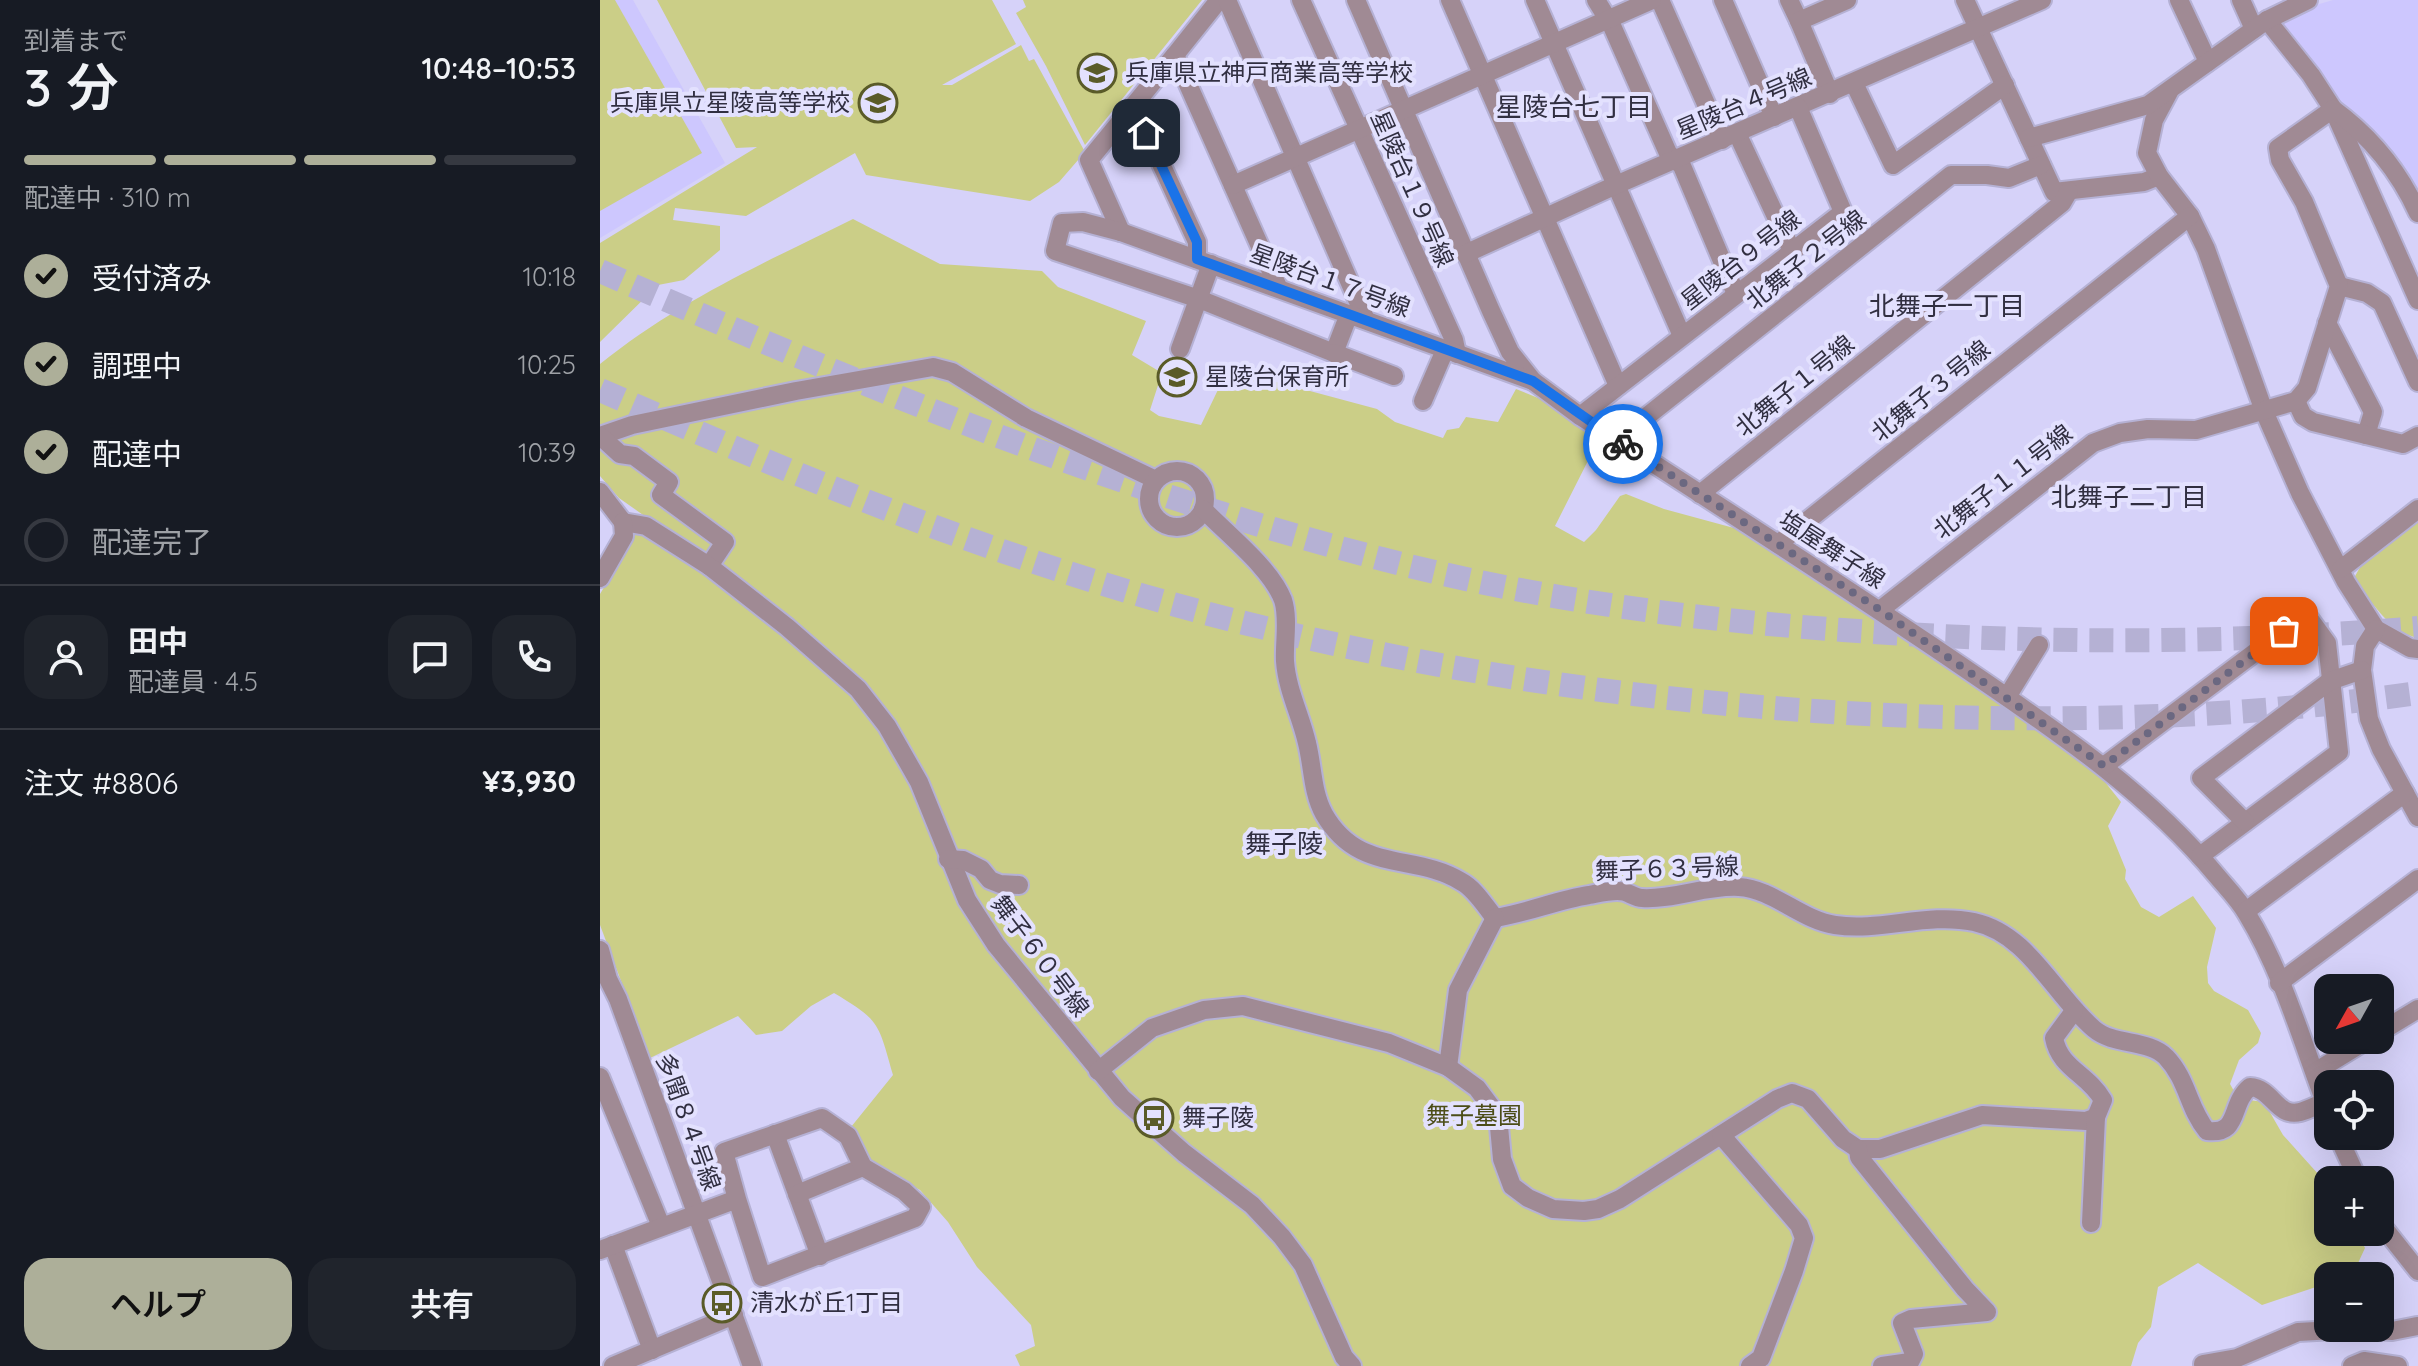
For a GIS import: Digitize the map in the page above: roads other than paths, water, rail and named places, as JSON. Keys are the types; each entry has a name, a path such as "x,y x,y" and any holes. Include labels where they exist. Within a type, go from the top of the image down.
{"street":[{"path":"1121,232 1089,160 1219,0"},
{"path":"1227,0 1296,157 1357,317 1334,353"},
{"name":"星陵台１９号線","path":"1301,0 1454,340 1451,352"},
{"name":"塩屋舞子線","path":"1356,0 1510,352 1533,381 1580,416 1880,610 2007,697 2104,766 2151,805 2200,856 2246,911 2314,1070"},
{"path":"1450,0 1618,386"},
{"path":"1535,0 1682,336"},
{"path":"1596,0 1612,26 1668,153 1682,166 1736,294"},
{"path":"1233,185 1652,0"},
{"path":"1660,0 1792,251"},
{"path":"1723,0 1774,117"},
{"path":"1789,0 1830,94"},
{"path":"1799,21 1847,0"},
{"path":"1965,0 2054,192 2144,182 2159,176"},
{"name":"星陵台４号線","path":"1465,254 2042,0"},
{"path":"2179,0 2208,62"},
{"path":"2241,0 2333,109 2356,126 2397,173 2418,213"},
{"path":"2029,138 2148,105 2261,24 2302,1"},
{"path":"1175,55 1278,287"},
{"path":"1854,83 1893,165 2005,85"},
{"path":"2169,92 2154,120 2147,153 2159,176 2190,216 2206,249 2264,411 2300,493 2346,582 2376,629 2410,648 2418,649"},
{"path":"1134,105 1204,261 1199,299 1180,349"},
{"name":"星陵台９号線","path":"1580,416 1843,212 1798,107"},
{"path":"2333,109 2278,148 2280,160 2304,202 2339,286 2307,388 2296,401 2303,416 2313,422 2403,444 2418,436"},
{"path":"2333,109 2418,300"},
{"name":"北舞子２号線","path":"1617,440 1951,175 2009,178 2041,165"},
{"name":"北舞子１号線","path":"1700,494 2062,203 2069,191"},
{"name":"北舞子３号線","path":"1778,544 2190,216"},
{"name":"星陵台１７号線","path":"1199,299 1055,251 1062,223 1083,222 1121,232 1533,381"},
{"path":"2339,286 2367,293 2382,303 2418,382"},
{"path":"1199,299 1394,376"},
{"path":"2327,323 2373,412 2366,435"},
{"path":"1423,401 1451,352"},
{"path":"709,566 725,542 661,495 669,482 634,456 620,454 600,436 632,425 781,394 933,367 952,372 1026,418 1156,480"},
{"name":"北舞子１１号線","path":"1880,610 2093,443 2120,433 2148,429 2196,430 2296,401"},
{"path":"1176,471 1191,475 1197,479 1204,493 1203,509 1199,516 1185,525 1168,525 1160,521 1149,501 1156,480 1176,471"},
{"path":"600,492 623,522 624,536 600,578"},
{"path":"1203,509 1272,580 1284,603 1285,664 1294,708 1307,741 1316,796 1325,815 1338,833 1362,853 1446,874 1465,883 1495,918 1458,990 1448,1067"},
{"path":"2341,569 2418,509"},
{"name":"舞子６０号線","path":"623,522 646,526 709,566 787,627 858,689 887,726 919,782 967,900 996,945 1122,1098 1184,1153 1252,1205 1282,1237 1303,1265 1344,1357 1352,1366"},
{"path":"2104,766 2306,614 2327,643 2339,752 2200,856"},
{"path":"2376,629 2365,646 2362,670 2369,719 2381,749 2418,817"},
{"path":"2007,697 2039,645"},
{"path":"2245,822 2201,778 2330,681 2362,670"},
{"path":"2246,911 2405,793"},
{"path":"948,859 972,864 990,880 1000,884 1019,885"},
{"path":"2279,983 2418,879"},
{"path":"967,900 990,880"},
{"name":"舞子６３号線","path":"1495,918 1586,895 1622,891 1640,898 1741,887 1836,926 1947,917 1999,930 2018,943 2074,1011 2098,1032 2162,1053 2182,1076 2199,1122 2207,1131 2220,1132 2230,1126 2240,1095 2250,1087 2259,1087 2268,1093 2273,1102 2286,1112 2314,1109"},
{"name":"多聞８４号線","path":"600,950 604,980 618,999 696,1213 606,1247"},
{"path":"1098,1071 1152,1028 1204,1010 1243,1006 1389,1043 1448,1067 1477,1088 1498,1116 1502,1159 1512,1186 1528,1198 1553,1209 1598,1209 1620,1199 1777,1099 1792,1093 1808,1099 1843,1139 1858,1149 1880,1149 1982,1115 2086,1121 2096,1117"},
{"path":"2394,1024 2418,1009"},
{"path":"2074,1011 2054,1038 2057,1055 2096,1089 2103,1100 2096,1117 2091,1223"},
{"path":"2318,1070 2344,1054"},
{"path":"600,1077 661,1226"},
{"path":"822,1118 848,1136 863,1167 904,1191 921,1207 915,1218 762,1277 724,1152 822,1118"},
{"path":"775,1134 820,1256"},
{"path":"1721,1135 1799,1225 1804,1238 1761,1358 1750,1366"},
{"path":"1858,1149 1859,1157 1987,1312 1911,1319 1902,1323 1914,1354 1910,1362 1882,1366"},
{"path":"797,1194 863,1167"},
{"path":"737,1199 696,1213 752,1366"},
{"path":"2394,1241 2418,1271"},
{"path":"606,1247 652,1350"},
{"path":"613,1366 734,1315"},
{"path":"2203,1364 2237,1358 2298,1332 2353,1329 2392,1331 2418,1326"},
{"path":"2352,1366 2364,1361 2398,1366"}],"tunnel":[{"path":"600,271 887,392 1081,466 1278,530 1493,585 1667,613 1915,635 2059,640 2202,639 2418,628"},
{"path":"600,390 869,502 1074,575 1317,640 1492,674 1758,707 1990,718 2204,714 2418,693"}],"place":[{"name":"兵庫県立神戸商業高等学校","path":"1097,73"},
{"name":"兵庫県立星陵高等学校","path":"878,103"},
{"name":"星陵台保育所","path":"1177,377"},
{"name":"舞子陵","path":"1154,1118"},
{"name":"清水が丘1丁目","path":"722,1303"}],"district":[{"name":"星陵台七丁目","path":"1574,107"},
{"name":"北舞子一丁目","path":"1947,306"},
{"name":"北舞子二丁目","path":"2129,497"},
{"name":"舞子陵","path":"1284,844"}],"park label":[{"name":"舞子墓園","path":"1474,1116"}]}
